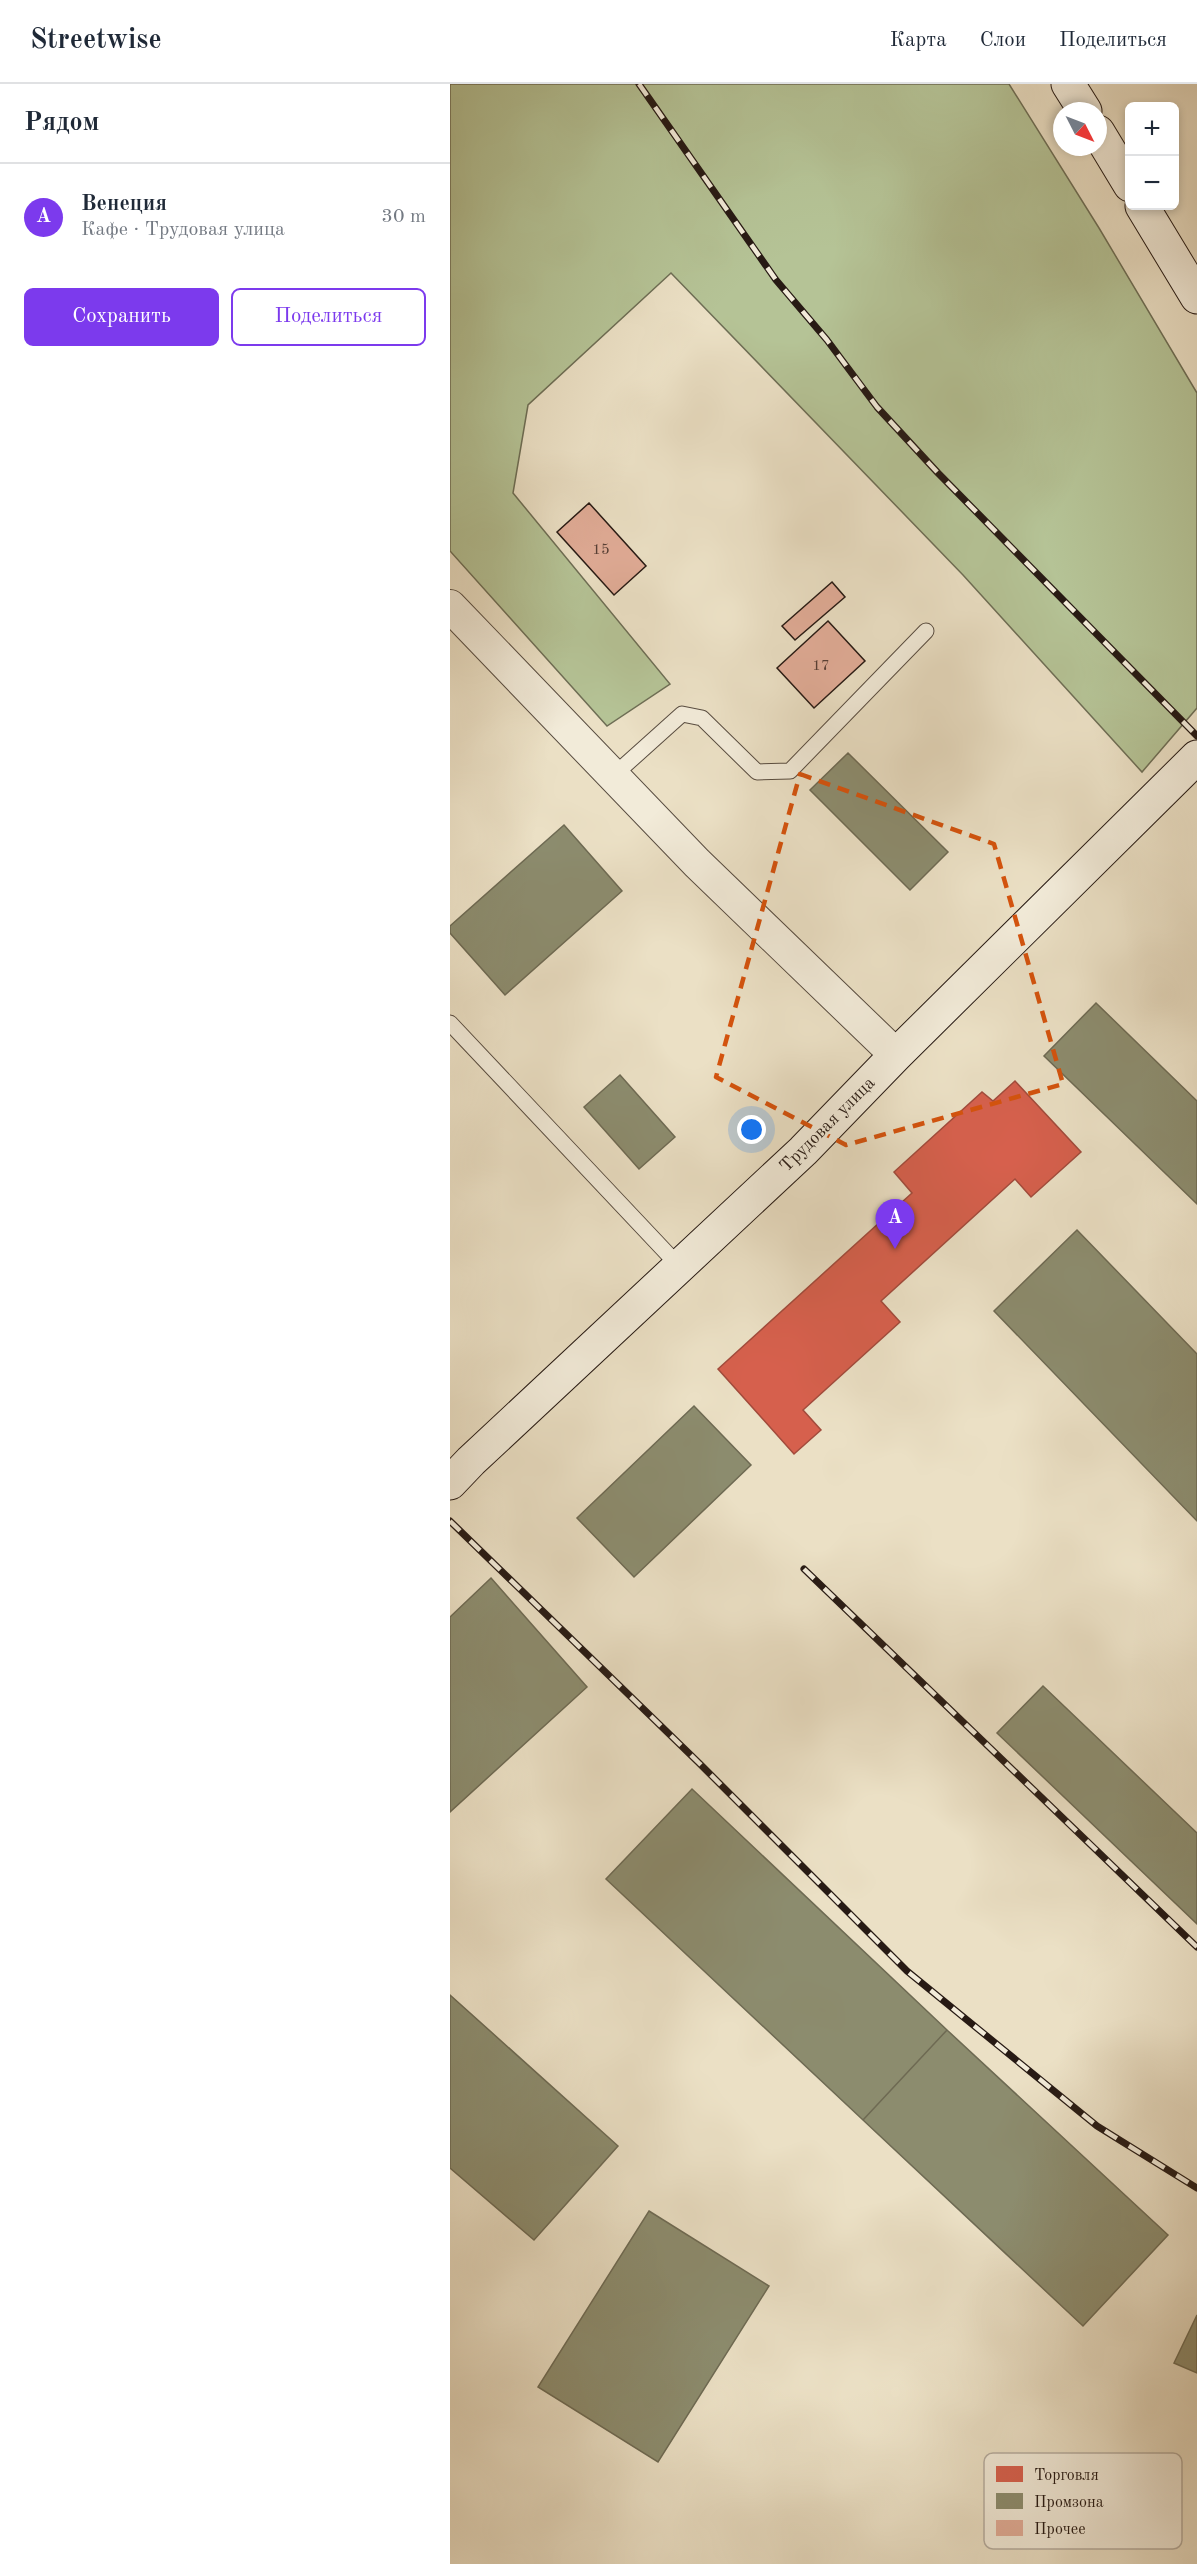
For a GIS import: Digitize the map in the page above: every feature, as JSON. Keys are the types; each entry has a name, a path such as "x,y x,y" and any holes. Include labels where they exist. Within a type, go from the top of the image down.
{"main road":[{"path":"1068,84 1079,102"},
{"path":"1107,147 1125,176"},
{"path":"1144,210 1197,297"},
{"name":"Трудовая улица","path":"450,1483 803,1151 896,1055 1197,757"}],"street":[{"path":"450,606 697,863 896,1055"}],"lane":[{"path":"613,776 682,714 702,718 757,772 790,771 926,631"},
{"path":"450,1023 679,1266"}],"highlighted area":[{"path":"800,774 994,844 1063,1084 846,1145 716,1077"}],"green space":[{"path":"450,84 1009,84 1099,228 1197,393 1197,708 1142,772 963,575 671,273 528,405 513,493 670,684 607,726 450,551"}],"building: Торговля":[{"path":"1015,1081 1081,1152 1031,1197 1015,1179 881,1301 900,1322 803,1410 821,1430 794,1454 718,1369 912,1193 894,1172 982,1092 993,1101"}],"building: Промзона":[{"path":"848,753 948,852 910,890 810,790"},
{"path":"564,825 622,891 505,995 450,933 450,926"},
{"path":"1096,1003 1197,1101 1197,1204 1044,1056"},
{"path":"620,1075 675,1137 639,1169 584,1107"},
{"path":"1077,1230 1197,1354 1197,1521 994,1311"},
{"path":"694,1406 751,1465 634,1577 577,1518"},
{"path":"491,1578 587,1687 450,1812 450,1617"},
{"path":"1043,1686 1197,1833 1197,1924 997,1733"},
{"path":"692,1789 947,2030 863,2120 606,1879"},
{"path":"450,1995 618,2146 534,2240 450,2168"},
{"path":"947,2030 1168,2235 1083,2326 863,2120"},
{"path":"649,2211 769,2286 658,2462 538,2387"},
{"path":"1197,2315 1197,2373 1174,2363"}],"building: Прочее":[{"path":"589,503 646,566 614,595 557,532"},
{"path":"832,582 845,597 795,640 782,626"},
{"path":"828,621 865,661 814,708 777,668"}],"railway":[{"path":"639,84 776,280 827,340 877,407 938,473 1197,736"},
{"path":"450,1521 699,1763 907,1971 1097,2126 1197,2188"},
{"path":"804,1569 1197,1947"}],"place":[{"name":"Венеция","path":"895,1249"}]}
